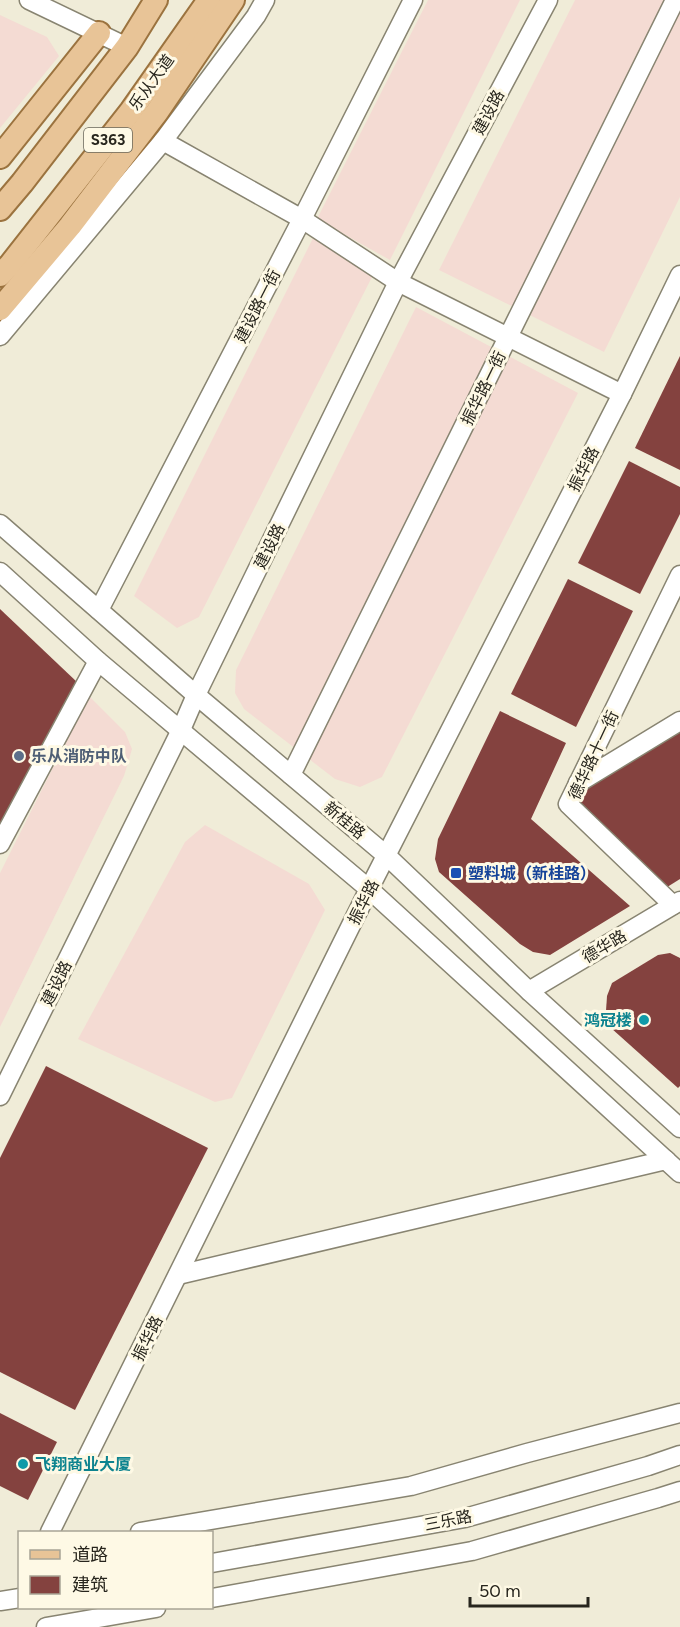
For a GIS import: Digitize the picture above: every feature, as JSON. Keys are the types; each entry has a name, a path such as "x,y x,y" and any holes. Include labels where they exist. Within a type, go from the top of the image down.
{"main road":[{"name":"S363","path":"0,209 127,47 156,0"},
{"name":"乐从大道","path":"0,275 130,111 209,0"},
{"path":"0,309 70,226 157,112 233,0"},
{"path":"0,157 99,33"}],"street":[{"path":"29,0 127,47"},
{"path":"0,336 164,141 256,16 265,0"},
{"name":"建设路一街","path":"99,610 413,0"},
{"name":"建设路","path":"0,1096 180,732 398,282 548,0"},
{"name":"振华路一街","path":"291,775 675,0"},
{"path":"164,141 302,219 398,282 622,394"},
{"name":"振华路","path":"51,1531 369,889 678,284"},
{"name":"新桂路","path":"0,524 196,695 387,856 529,991 680,1128"},
{"path":"0,572 180,732 369,889 680,1173"},
{"name":"德华路十一街","path":"676,903 568,804 680,575"},
{"path":"0,844 98,661"},
{"path":"578,783 680,721"},
{"name":"德华路","path":"529,991 676,903"},
{"path":"178,1275 666,1160"},
{"path":"152,1531 411,1486 680,1413"},
{"name":"三乐路","path":"213,1563 465,1518 680,1455"},
{"path":"213,1598 472,1551 680,1491"},
{"path":"46,1627 150,1609"}],"shaded area":[{"path":"428,0 520,0 390,260 317,219"},
{"path":"575,0 680,0 680,197 604,352 439,270"},
{"path":"0,15 47,37 59,56 0,128"},
{"path":"313,238 373,275 199,617 177,628 134,596"},
{"path":"416,307 578,393 382,777 360,787 335,779 244,709 235,693 236,670"},
{"path":"89,696 125,732 132,749 124,776 0,1027 0,873"},
{"path":"205,825 309,884 325,910 232,1098 215,1102 78,1039 185,842"}],"building":[{"path":"680,356 680,470 635,448"},
{"path":"629,461 680,487 680,514 640,594 578,563"},
{"path":"568,579 633,611 576,727 511,694"},
{"name":"乐从消防中队","path":"0,609 78,683 0,829"},
{"path":"500,711 566,743 531,819 630,906 550,955 533,952 520,944 439,872 435,859 438,839"},
{"path":"680,727 680,879 664,889 576,806 586,783"},
{"name":"鸿冠楼","path":"670,953 680,958 680,1086 678,1088 611,1028 606,1011 607,996 612,983 658,955"},
{"path":"46,1066 208,1148 75,1410 0,1372 0,1158"},
{"name":"飞翔商业大厦","path":"0,1413 57,1442 28,1500 0,1486"}],"place":[{"name":"乐从消防中队","path":"19,756"},
{"name":"塑料城（新桂路）","path":"456,873"},
{"name":"鸿冠楼","path":"644,1020"},
{"name":"飞翔商业大厦","path":"23,1464"}]}
